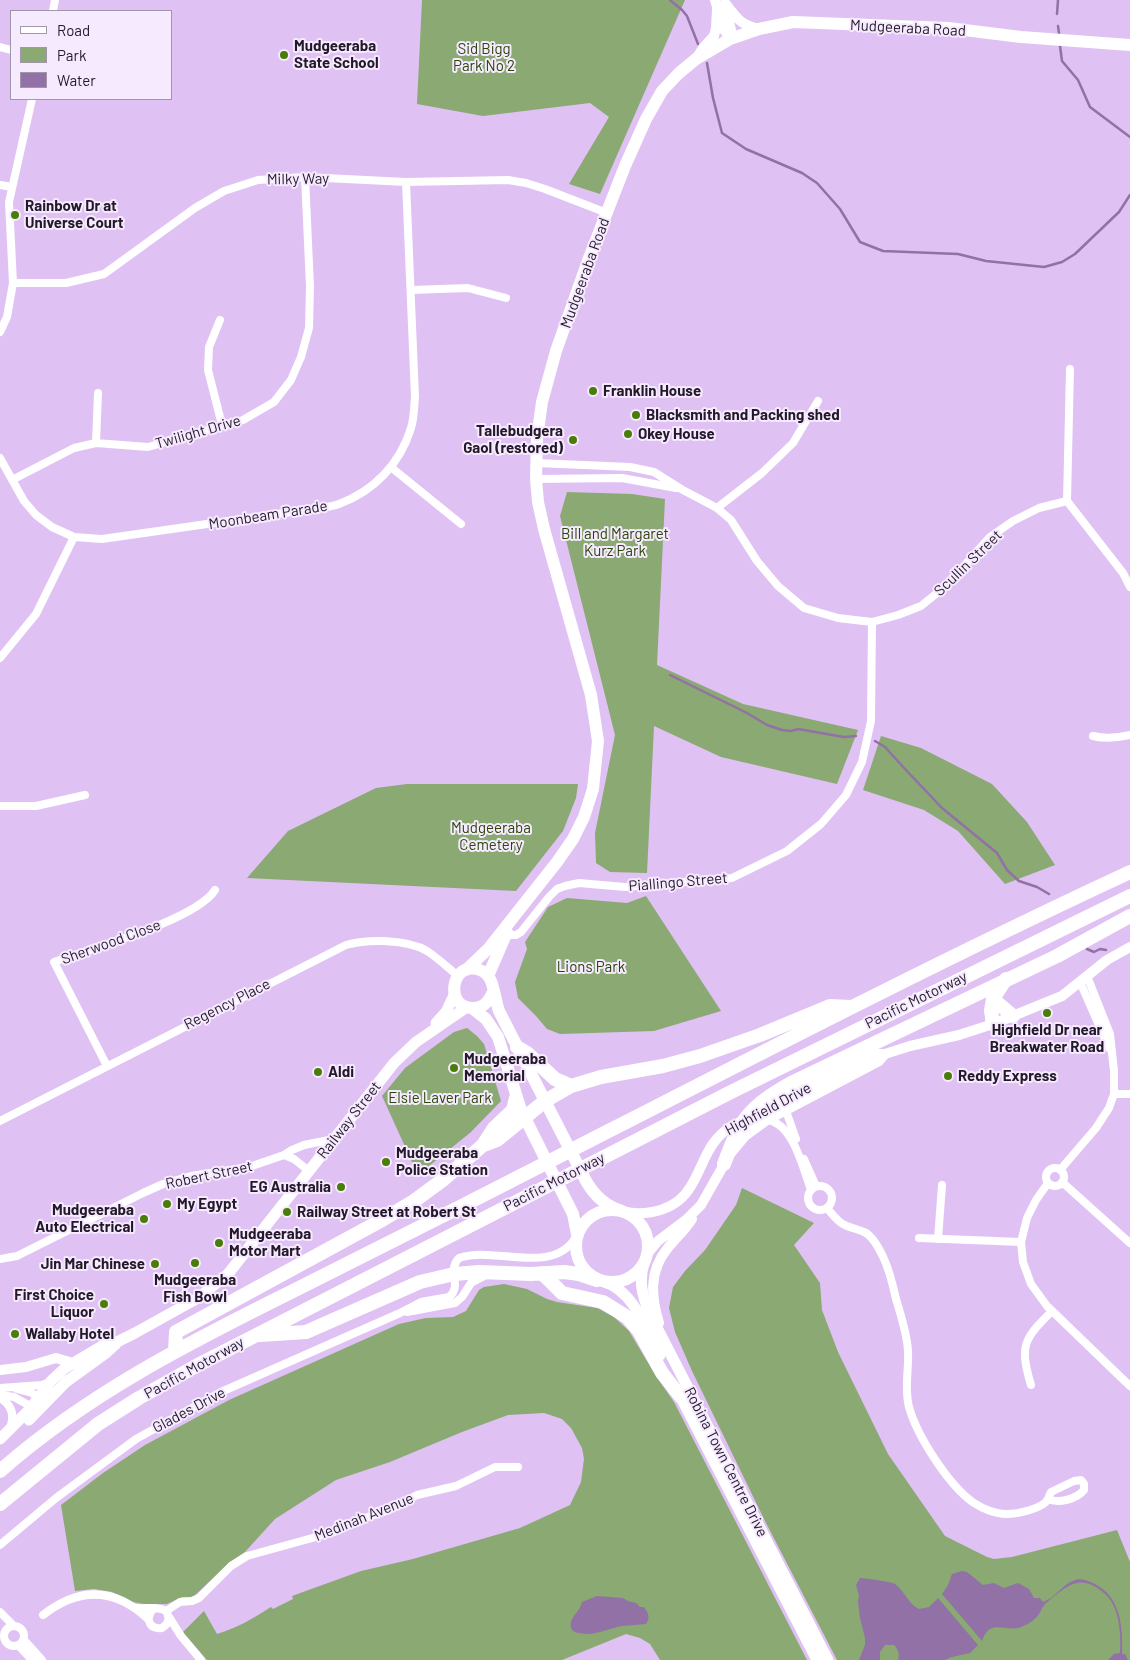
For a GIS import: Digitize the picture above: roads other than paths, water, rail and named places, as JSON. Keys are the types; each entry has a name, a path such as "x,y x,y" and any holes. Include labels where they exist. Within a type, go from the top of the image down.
{"highway":[{"name":"Pacific Motorway","path":"0,1471 45,1435 86,1406 176,1351 852,1007 1058,905 1130,872"},
{"name":"Pacific Motorway","path":"0,1504 98,1424 139,1398 254,1335 731,1092 1130,896"},
{"path":"724,1164 743,1121 762,1101 791,1083 1057,956 1130,916"},
{"path":"993,1024 990,1011 993,999 1007,979"},
{"path":"993,999 1013,1016"},
{"path":"483,1145 497,1140 545,1101 571,1086 601,1077 663,1066 700,1056 760,1035 830,1006 852,1007"},
{"path":"517,1047 527,1053 555,1079 571,1086"},
{"path":"176,1351 176,1332 398,1211 429,1190 483,1145 494,1128 513,1110 516,1098"},
{"path":"254,1335 306,1332 420,1282 454,1274 567,1272 601,1281"},
{"path":"542,1273 562,1293 604,1302 627,1317 639,1331 662,1373 681,1397"}],"main road":[{"name":"Mudgeeraba Road","path":"462,973 489,948 557,862 573,839 584,817 593,789 598,741 591,695 544,530 538,502 536,479 537,438 542,402 556,351 589,258 625,166 646,119 662,91 679,73 696,60 731,39 759,29 786,23 807,22 948,28 1021,37 1130,45"},
{"name":"Mudgeeraba Road","path":"488,976 511,920"},
{"path":"478,970 488,976 491,981 499,1011 586,1181 602,1200 611,1207 634,1217 642,1225 647,1238 646,1257 638,1271 628,1279 616,1282 601,1281 585,1272 578,1261 574,1217 516,1098 498,1037 486,1019 470,1008 461,1005 454,995 453,988 462,973 478,970"},
{"path":"470,1008 485,1004 493,992"},
{"name":"Railway Street","path":"37,1405 51,1381 73,1363 102,1346 119,1341 198,1298 221,1280 253,1244 394,1063 446,1012 454,995"},
{"name":"Railway Street","path":"424,1035 470,1008"},
{"path":"577,1235 584,1223 594,1214 609,1210 623,1211"},
{"name":"Robina Town Centre Drive","path":"646,1257 641,1274 642,1292 649,1312 828,1660"},
{"name":"Robina Town Centre Drive","path":"601,1281 616,1286 629,1298 817,1660"},
{"name":"Railway Street","path":"37,1405 119,1341"},
{"path":"4,1436 37,1405"},
{"path":"0,1448 37,1405"}],"street":[{"path":"720,3 746,26 759,29"},
{"path":"720,3 723,28 731,39"},
{"path":"696,60 702,48 714,36 720,3"},
{"path":"0,332 7,317 13,283 9,214 12,187 32,100"},
{"name":"Milky Way","path":"13,283 66,283 104,274 196,208 224,191 258,180 305,177 406,182 508,180 545,189 607,213"},
{"name":"Twilight Drive","path":"12,480 74,448 96,443 148,447 243,420 274,402 291,380 302,357 309,328 310,286 305,177"},
{"name":"Moonbeam Parade","path":"0,458 24,501 36,515 52,527 74,537 102,539 312,509 338,504 368,490 392,468 404,448 412,426 415,397 406,182"},
{"path":"0,184 12,187"},
{"path":"411,290 468,288 506,298"},
{"path":"220,320 209,347 208,370 222,425"},
{"path":"1070,370 1067,501 1123,573 1130,587"},
{"path":"96,443 98,393"},
{"path":"717,508 762,473 793,443 818,402"},
{"name":"Scullin Street","path":"536,463 630,467 654,472 717,508 731,520 758,561 778,586 804,608 838,618 872,622 921,606 947,585 990,537 1013,521 1039,508 1067,501"},
{"path":"392,468 461,524"},
{"name":"Scullin Street","path":"536,479 622,478 681,489"},
{"path":"0,658 36,614 74,537"},
{"name":"Piallingo Street","path":"506,935 516,935 521,932 549,897 557,889 564,886 579,883 625,887 732,878 788,851 821,824 846,796 862,762 871,721 872,622"},
{"path":"1093,736 1101,738 1130,735"},
{"path":"0,806 36,806 85,795"},
{"name":"Sherwood Close","path":"107,1066 54,962 168,922 199,906 211,896 214,890"},
{"name":"Regency Place","path":"0,1121 339,947 353,943 388,942 411,944 427,951 462,973"},
{"name":"Highfield Drive","path":"623,1211 655,1212 679,1200 691,1186 715,1140 728,1128 876,1054 885,1054 910,1046 959,1035 993,1024 1062,996 1107,960 1130,947"},
{"path":"1060,1170 1096,1128 1109,1108 1114,1094 1112,1055 1083,979"},
{"name":"Highfield Drive","path":"646,1257 658,1241 687,1219 701,1205 724,1164 741,1139 767,1120 879,1061 885,1054"},
{"path":"1114,1094 1130,1094"},
{"path":"771,1106 786,1110 813,1188"},
{"path":"767,1120 779,1124 787,1132 813,1188"},
{"name":"Robert Street","path":"0,1259 16,1256 163,1184 191,1176 250,1167 284,1155 304,1145 334,1139"},
{"path":"284,1155 294,1159 309,1171"},
{"path":"1053,1168 1060,1170 1063,1174 1062,1182 1055,1186 1048,1183 1046,1178 1047,1172 1053,1168"},
{"path":"1062,1182 1130,1243"},
{"path":"1048,1183 1036,1200 1027,1218 1021,1242 1023,1262 1031,1284 1052,1311 1130,1386"},
{"path":"821,1185 826,1187 832,1194 832,1200 826,1208 817,1210 810,1205 808,1197 813,1188 821,1185"},
{"path":"938,1239 942,1185"},
{"path":"665,1343 652,1298 654,1274 664,1254 701,1205"},
{"path":"826,1208 847,1227 868,1235 884,1258 907,1344 908,1369 905,1387 909,1406 914,1422 943,1470 962,1493 975,1504 1005,1514 1031,1510 1044,1504 1048,1499"},
{"path":"454,1274 454,1264 462,1257 545,1257 570,1245 577,1235"},
{"path":"919,1238 1021,1242"},
{"name":"Glades Drive","path":"400,1314 431,1306 453,1303 460,1298 472,1282 495,1272"},
{"name":"Glades Drive","path":"0,1544 56,1498 136,1439 221,1392 320,1347 400,1314 421,1302 452,1295 455,1287 454,1274"},
{"path":"1031,1384 1025,1364 1025,1346 1032,1332 1052,1311"},
{"path":"0,1370 26,1367 56,1358 73,1363"},
{"name":"Railway Street","path":"0,1389 42,1385 51,1381"},
{"name":"Railway Street","path":"0,1389 26,1391 34,1394 37,1405"},
{"path":"0,1396 14,1397 37,1405"},
{"path":"0,1396 7,1403 13,1414 12,1422 4,1436"},
{"name":"Medinah Avenue","path":"167,1614 180,1602 199,1598 231,1566 248,1556 334,1532 353,1522 389,1510 417,1495 456,1486 495,1466 518,1467"},
{"path":"43,1615 70,1598 90,1594 109,1597 136,1608 158,1608 167,1614 181,1636 201,1660"},
{"path":"136,1608 148,1619 153,1627 162,1628 181,1636"},
{"path":"148,1619 149,1613 153,1609"},
{"path":"0,1612 13,1625 23,1630 25,1634 22,1643 14,1648 8,1645 2,1633 13,1625"},
{"path":"162,1628 167,1624 167,1614"},
{"path":"22,1643 32,1660"},
{"path":"22,1643 42,1660"}],"water":[{"path":"962,1571 967,1572 983,1585 994,1583 1004,1588 1018,1583 1029,1589 1034,1598 1040,1598 1043,1602 1077,1579 1093,1583 1102,1589 1115,1604 1121,1623 1122,1654 1125,1654 1128,1660 1108,1660 1114,1654 1120,1653 1120,1630 1117,1614 1111,1600 1089,1584 1081,1583 1067,1587 1045,1604 1033,1620 1021,1627 999,1627 989,1630 982,1641 942,1594 952,1574"},
{"path":"860,1578 895,1584 912,1604 919,1609 929,1607 938,1598 978,1645 970,1653 945,1660 898,1660 898,1650 894,1645 885,1645 880,1652 880,1660 859,1660 865,1645 856,1585"},
{"path":"597,1596 623,1598 636,1603 640,1607 644,1607 647,1611 648,1622 646,1624 622,1626 592,1634 573,1631 571,1623 582,1602"}],"waterway":[{"path":"670,0 687,16 698,44"},
{"path":"1057,14 1058,0"},
{"path":"1058,26 1059,33"},
{"path":"1060,46 1062,61 1078,80 1090,107 1130,137"},
{"path":"707,63 722,133 746,149 802,173 817,183 840,209 860,242 883,251 958,254 986,261 1044,267 1062,262 1075,254 1119,212 1130,195"},
{"path":"670,675 747,713 767,725 782,730 791,731 798,729 844,737 856,736"},
{"path":"875,741 885,747 942,808 997,853 1007,870 1019,881 1037,887 1049,894"},
{"path":"1087,949 1094,952 1100,949 1106,950"}],"place":[{"name":"Mudgeeraba State School","path":"284,55"},
{"name":"Rainbow Dr at Universe Court","path":"15,215"},
{"name":"Franklin House","path":"593,391"},
{"name":"Blacksmith and Packing shed","path":"636,415"},
{"name":"Okey House","path":"628,434"},
{"name":"Tallebudgera Gaol (restored)","path":"573,440"},
{"name":"Highfield Dr near Breakwater Road","path":"1047,1013"},
{"name":"Mudgeeraba Memorial","path":"454,1068"},
{"name":"Aldi","path":"318,1072"},
{"name":"Reddy Express","path":"948,1076"},
{"name":"Mudgeeraba Police Station","path":"386,1162"},
{"name":"EG Australia","path":"341,1187"},
{"name":"My Egypt","path":"167,1204"},
{"name":"Railway Street at Robert St","path":"287,1212"},
{"name":"Mudgeeraba Auto Electrical","path":"144,1219"},
{"name":"Mudgeeraba Motor Mart","path":"219,1243"},
{"name":"Mudgeeraba Fish Bowl","path":"195,1263"},
{"name":"Jin Mar Chinese","path":"155,1264"},
{"name":"First Choice Liquor","path":"104,1304"},
{"name":"Wallaby Hotel","path":"15,1334"}],"park label":[{"name":"Sid Bigg Park No 2","path":"484,58"},
{"name":"Bill and Margaret Kurz Park","path":"615,542"},
{"name":"Mudgeeraba Cemetery","path":"491,836"},
{"name":"Lions Park","path":"591,967"},
{"name":"Elsie Laver Park","path":"440,1098"}]}
